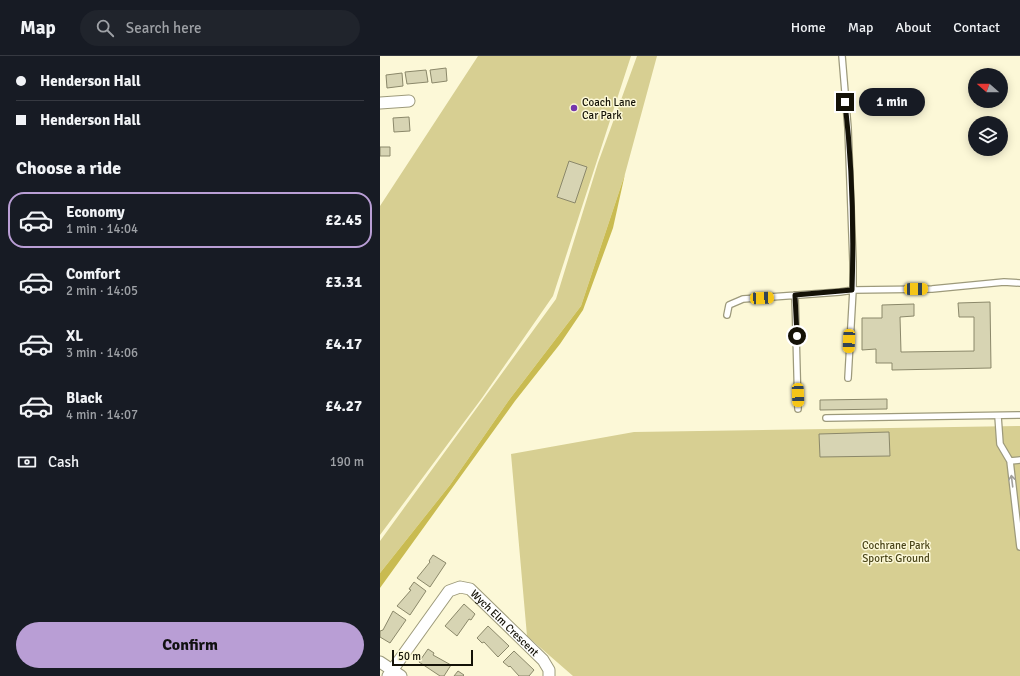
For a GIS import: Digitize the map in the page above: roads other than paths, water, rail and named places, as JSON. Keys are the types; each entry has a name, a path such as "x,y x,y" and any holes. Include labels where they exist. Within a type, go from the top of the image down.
{"street":[{"path":"380,103 409,101"},
{"name":"Wych Elm Crescent","path":"394,674 449,591 460,588 470,589 543,660 549,670 549,676"},
{"path":"380,662 394,674"}],"lane":[{"path":"842,56 848,136 852,290 848,378"},
{"path":"727,315 729,305 743,299 852,290 932,289 1004,282 1020,283"},
{"path":"795,295 798,409"},
{"path":"998,416 1000,444 1010,461 1020,547"},
{"path":"826,418 1020,416"},
{"path":"1010,461 1020,460"}],"place":[{"name":"Coach Lane Car Park","path":"574,108"}],"park label":[{"name":"Cochrane Park Sports Ground","path":"896,551"}]}
